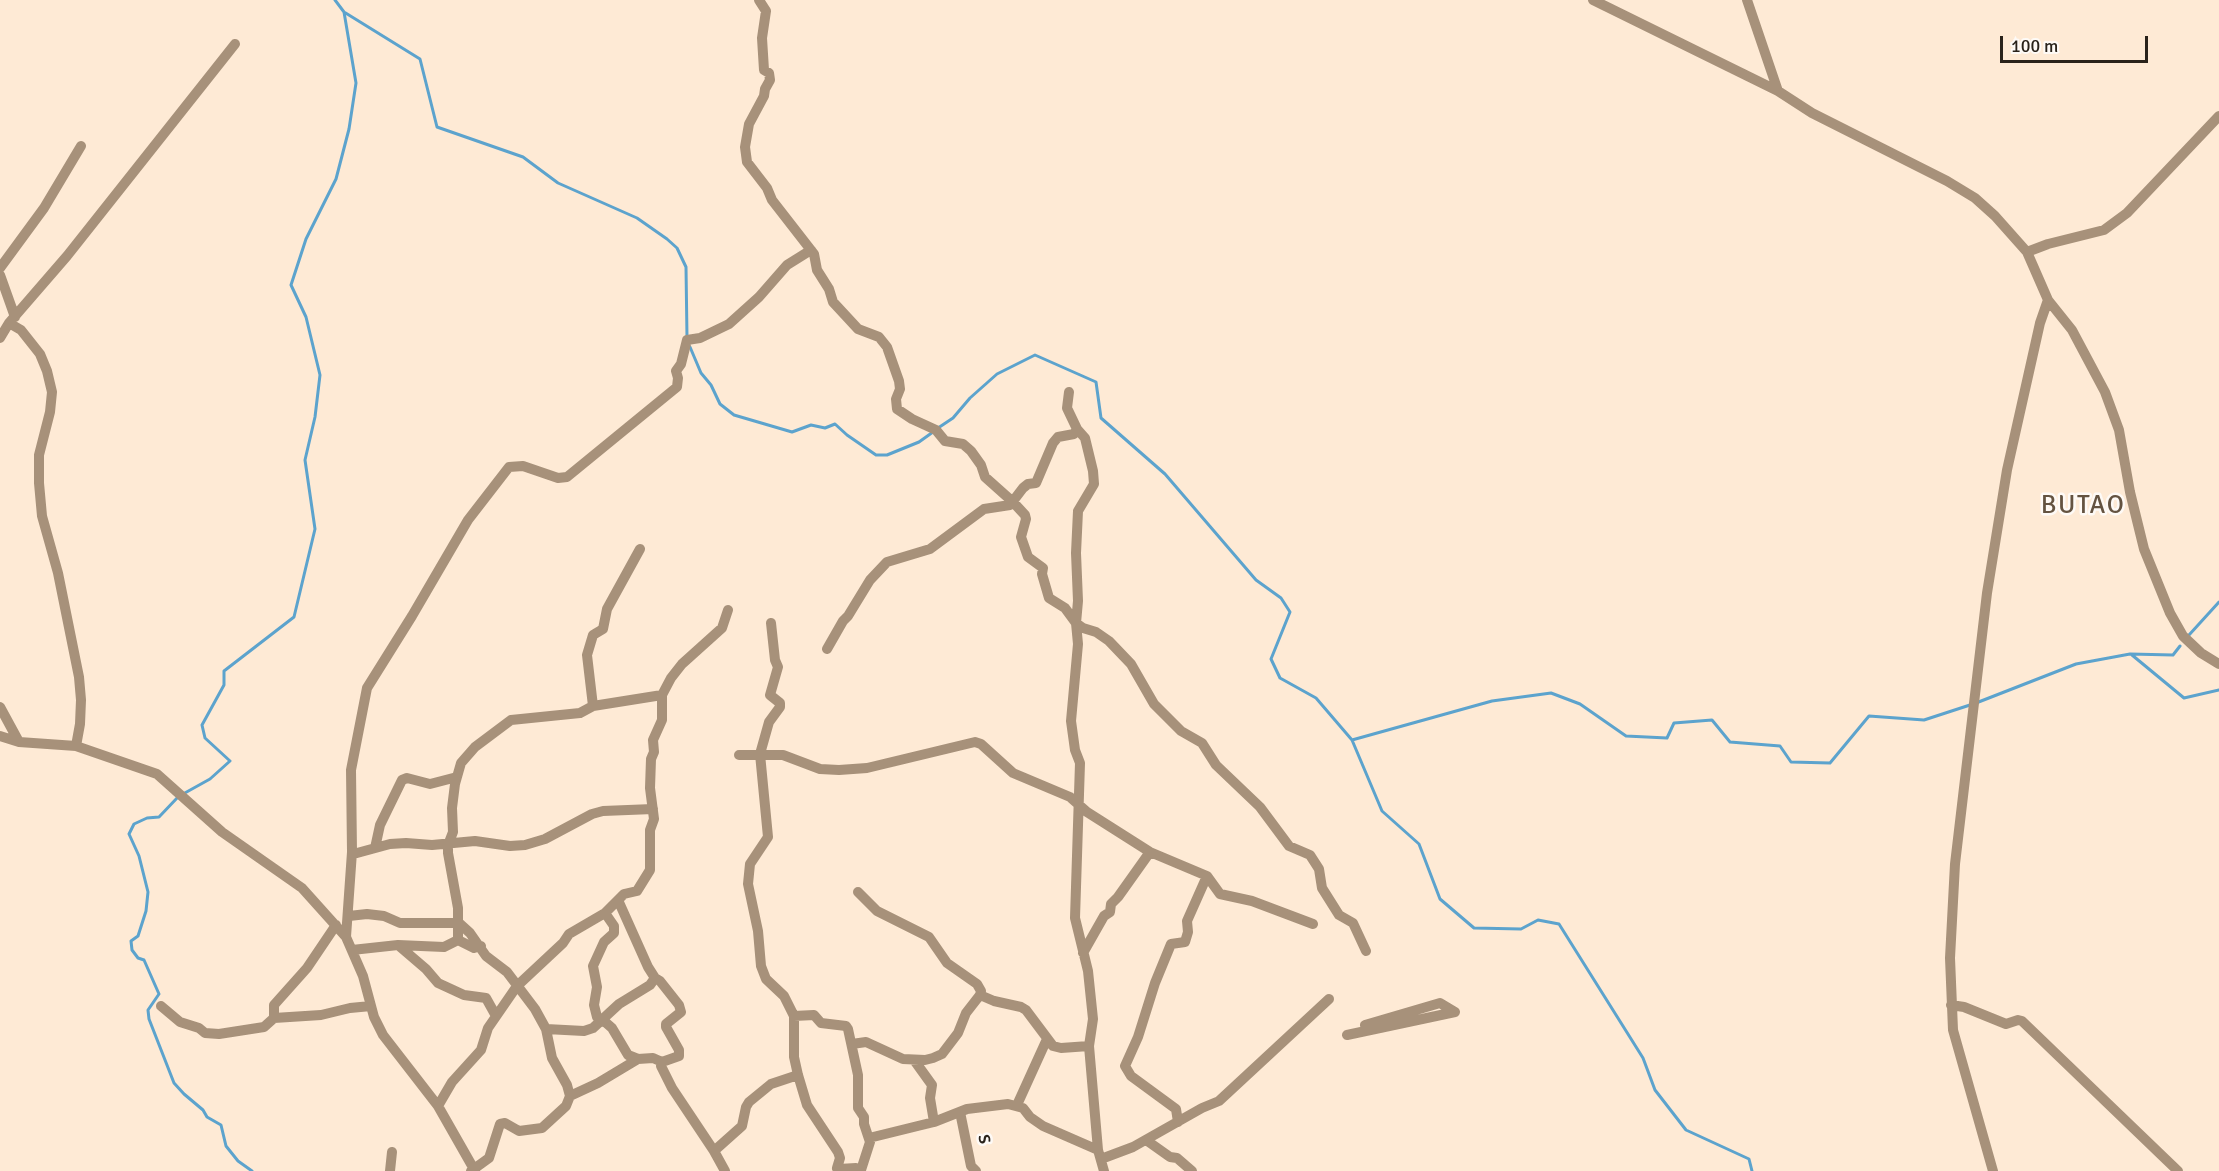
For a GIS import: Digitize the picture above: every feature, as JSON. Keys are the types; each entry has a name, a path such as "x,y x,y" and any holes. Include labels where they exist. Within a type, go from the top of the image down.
{"street":[{"path":"759,0 766,11 762,38 764,69 769,73 770,80 749,124 745,147 747,162 767,188 779,209 811,249 817,263 817,270 829,289 833,302 858,329 879,337 887,346 899,381 897,409 912,420 936,430 945,441 963,444 977,459 985,477 1014,502 1026,519 1020,537 1028,557 1044,568 1042,574 1049,598 1065,608 1076,623 1109,641 1131,664 1154,704 1181,731 1202,743 1216,765 1269,818 1289,846 1310,855 1319,869 1322,888 1339,915 1353,923 1366,951"},
{"path":"1593,0 1778,91 1812,113 1947,181 1975,198 1995,216 2027,252 2048,300 2072,330 2105,392 2119,430 2130,492 2144,549 2170,612 2183,636 2200,653 2219,664"},
{"path":"1747,0 1778,91"},
{"path":"0,338 12,320 67,256 236,44"},
{"path":"2027,252 2048,244 2104,230 2127,213 2219,116"},
{"path":"0,268 44,208 81,146"},
{"path":"346,937 352,852 351,770 367,688 468,520 509,467 523,466 558,478 567,477 677,387 676,371 681,364 687,340 700,338 729,324 759,297 787,265 811,249"},
{"path":"0,275 12,320 40,354 52,393 50,412 39,455 39,483 42,516 58,573 79,677 81,700 76,746"},
{"path":"1993,1171 1953,1030 1950,958 1955,864 1987,593 2007,470 2040,323 2048,300"},
{"path":"1069,392 1067,408 1077,429 1085,438 1094,484 1078,511 1076,553 1078,644 1071,721 1080,763 1075,918 1088,971 1093,1020 1089,1046 1099,1155 1104,1171"},
{"path":"827,649 870,580 887,562 930,549 984,509 1010,505 1023,488 1028,484 1036,483 1053,443 1058,437 1074,434 1077,429"},
{"path":"593,706 587,655 592,635 603,628 607,609 640,549"},
{"path":"438,1106 452,1082 481,1050 488,1028 517,986 563,943 569,934 605,913 624,894 637,891 649,875 650,830 654,819 650,788 651,759 654,752 653,740 657,736 662,720 662,695 671,678 686,659 722,628 727,619 728,610"},
{"path":"771,623 778,667 770,695 780,703 780,707 769,723 760,754 768,837 750,864 748,884 758,931 760,966 766,979 784,996 795,1016 794,1057 798,1075 807,1105 838,1152 840,1158 837,1168 861,1171 870,1142 864,1117 858,1108 859,1086 852,1044 846,1026 821,1023 814,1015 795,1016"},
{"path":"458,940 459,924 448,845 453,832 452,808 457,777 461,764 475,747 511,720 580,713 593,706 662,695"},
{"path":"0,707 19,742"},
{"path":"0,736 19,742 76,746 158,774 222,832 302,888 346,937 363,976 371,1006 383,1035 438,1106 473,1170 489,1158 500,1124 504,1123 519,1131 542,1128 566,1106 570,1096 567,1084 552,1058 546,1029 535,1009 507,972 486,956 470,933 459,924 400,923 384,916 367,914 349,916"},
{"path":"739,755 783,755 820,769 839,770 867,768 975,742 981,744 1013,773 1070,796 1078,804 1150,852 1207,876 1220,894 1252,901 1313,924"},
{"path":"375,848 380,825 402,780 407,778 430,784 457,777"},
{"path":"352,852 357,853 406,843 448,845 475,841 510,846 525,845 545,838 592,814 653,809"},
{"path":"1083,953 1104,916 1110,912 1111,904 1150,852"},
{"path":"1178,1122 1176,1109 1131,1076 1125,1066 1138,1037 1155,982 1172,944 1185,942 1188,932 1187,921 1207,876"},
{"path":"852,1044 866,1042 890,1054 914,1060 925,1060 942,1054 958,1033 966,1013 981,995 980,988 947,963 929,937 877,911 858,892"},
{"path":"605,913 614,926 614,933 604,942 593,966 597,987 594,1005 597,1017 612,1028 628,1054 633,1058 653,1058 662,1062 679,1056 679,1050 666,1024 681,1012 679,1005 655,978 618,900"},
{"path":"274,1017 274,1005 307,968 336,926"},
{"path":"352,950 398,945 444,947 458,940"},
{"path":"458,940 474,948 481,946"},
{"path":"398,945 426,969 438,983 464,995 486,998 496,1016"},
{"path":"546,1029 584,1031 593,1028 620,1004 650,985 655,978"},
{"path":"981,995 1026,1010 1053,1046 1061,1048 1089,1046"},
{"path":"869,1138 934,1122 967,1109 1008,1104 1023,1107 1030,1117 1043,1126 1099,1155 1133,1147 1202,1108 1219,1101 1329,999"},
{"path":"1347,1035 1455,1012 1440,1003 1365,1025"},
{"path":"1951,1005 1964,1007 2006,1024 2022,1021 2178,1171"},
{"path":"161,1006 173,1017 205,1033 230,1033 264,1027 274,1017 321,1015 371,1006"},
{"path":"1017,1105 1047,1039"},
{"path":"570,1096 598,1083 638,1059"},
{"path":"914,1060 932,1085 930,1098 934,1122"},
{"path":"662,1062 661,1066 672,1088 714,1151 722,1170"},
{"path":"714,1151 742,1126 749,1102 771,1084 798,1075"},
{"name":"s","path":"960,1112 971,1166 976,1171"},
{"path":"1146,1140 1170,1157 1177,1158 1192,1171"},
{"path":"390,1171 392,1152"}],"waterway":[{"path":"335,0 344,12 420,59 437,127 523,157 558,183 637,218 677,248 686,267 687,338"},
{"path":"183,794 210,779 230,761 205,738 202,725 224,685 224,671 294,617 315,529 305,460 315,417 320,375 306,317 291,285 306,239 336,179 349,129 356,83 344,12"},
{"path":"690,347 701,373 711,385 720,404 734,415 792,432 811,425 825,428 835,424 876,455 887,455 919,442 933,432"},
{"path":"938,428 953,418 970,398 997,374 1035,355 1096,382 1101,418 1165,474 1256,580 1281,598 1290,612 1271,659 1280,678 1316,698 1352,740 1382,811 1419,844 1440,899 1474,928 1521,929 1538,920 1559,924 1643,1058 1655,1090 1686,1130 1749,1159 1752,1171"},
{"path":"2189,635 2219,602"},
{"path":"1976,703 2076,664 2130,654 2173,655 2180,646"},
{"path":"2132,655 2184,698 2219,690"},
{"path":"1352,740 1492,701 1551,693 1580,704 1626,736 1667,738 1674,723 1712,720 1730,742 1780,746 1791,762 1830,763 1869,716 1924,720 1970,705"},
{"path":"178,797 159,817 147,818 134,824 129,834 139,856 148,892 146,911 138,936 131,941 132,950 138,958 144,960 159,994 148,1010 149,1019 174,1083 203,1110 207,1117 221,1125 226,1146 238,1161 252,1171"}],"district":[{"name":"BUTAO","path":"2083,506"}]}
